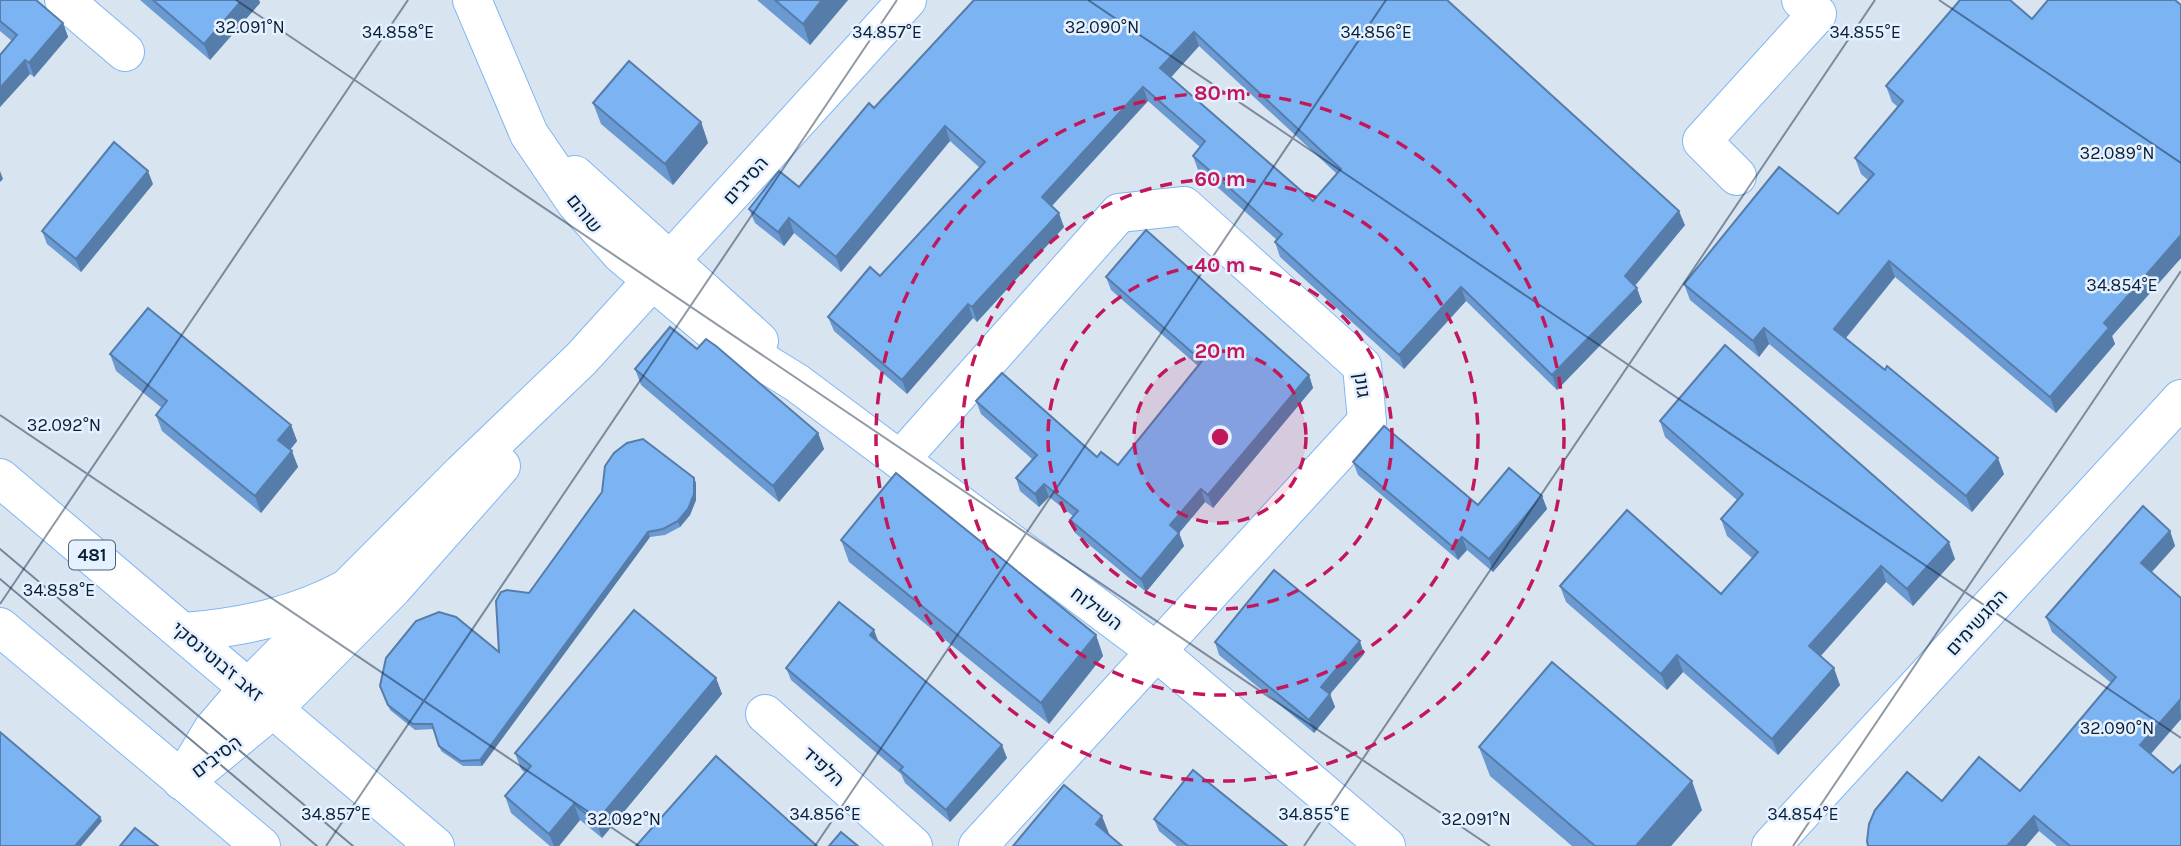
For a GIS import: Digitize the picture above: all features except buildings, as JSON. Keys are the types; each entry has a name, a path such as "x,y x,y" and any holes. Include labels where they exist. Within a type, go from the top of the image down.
{"street":[{"path":"64,0 125,52"},
{"name":"שוהם","path":"471,0 529,134 596,229 662,271"},
{"name":"הסיבים","path":"182,781 214,759 348,588 453,481 581,359 907,0"},
{"path":"1738,176 1702,141 1817,14 1801,0"},
{"name":"גונן","path":"900,460 1119,212 1184,206 1362,366 1367,421 978,846"},
{"name":"השילוח","path":"662,271 710,329 797,383 1157,652 1386,846"},
{"name":"הסיבים","path":"261,697 393,589 519,445 581,359"},
{"name":"המגשימים","path":"1772,846 2181,399"},
{"name":"זאב ז'בוטינסקי","path":"0,478 435,846"},
{"path":"185,632 249,624 285,615 319,604 348,588"},
{"path":"0,627 261,846"},
{"name":"הלפיד","path":"765,714 913,846"}],"tram line":[{"path":"0,549 353,846"},
{"path":"0,579 317,846"}]}
